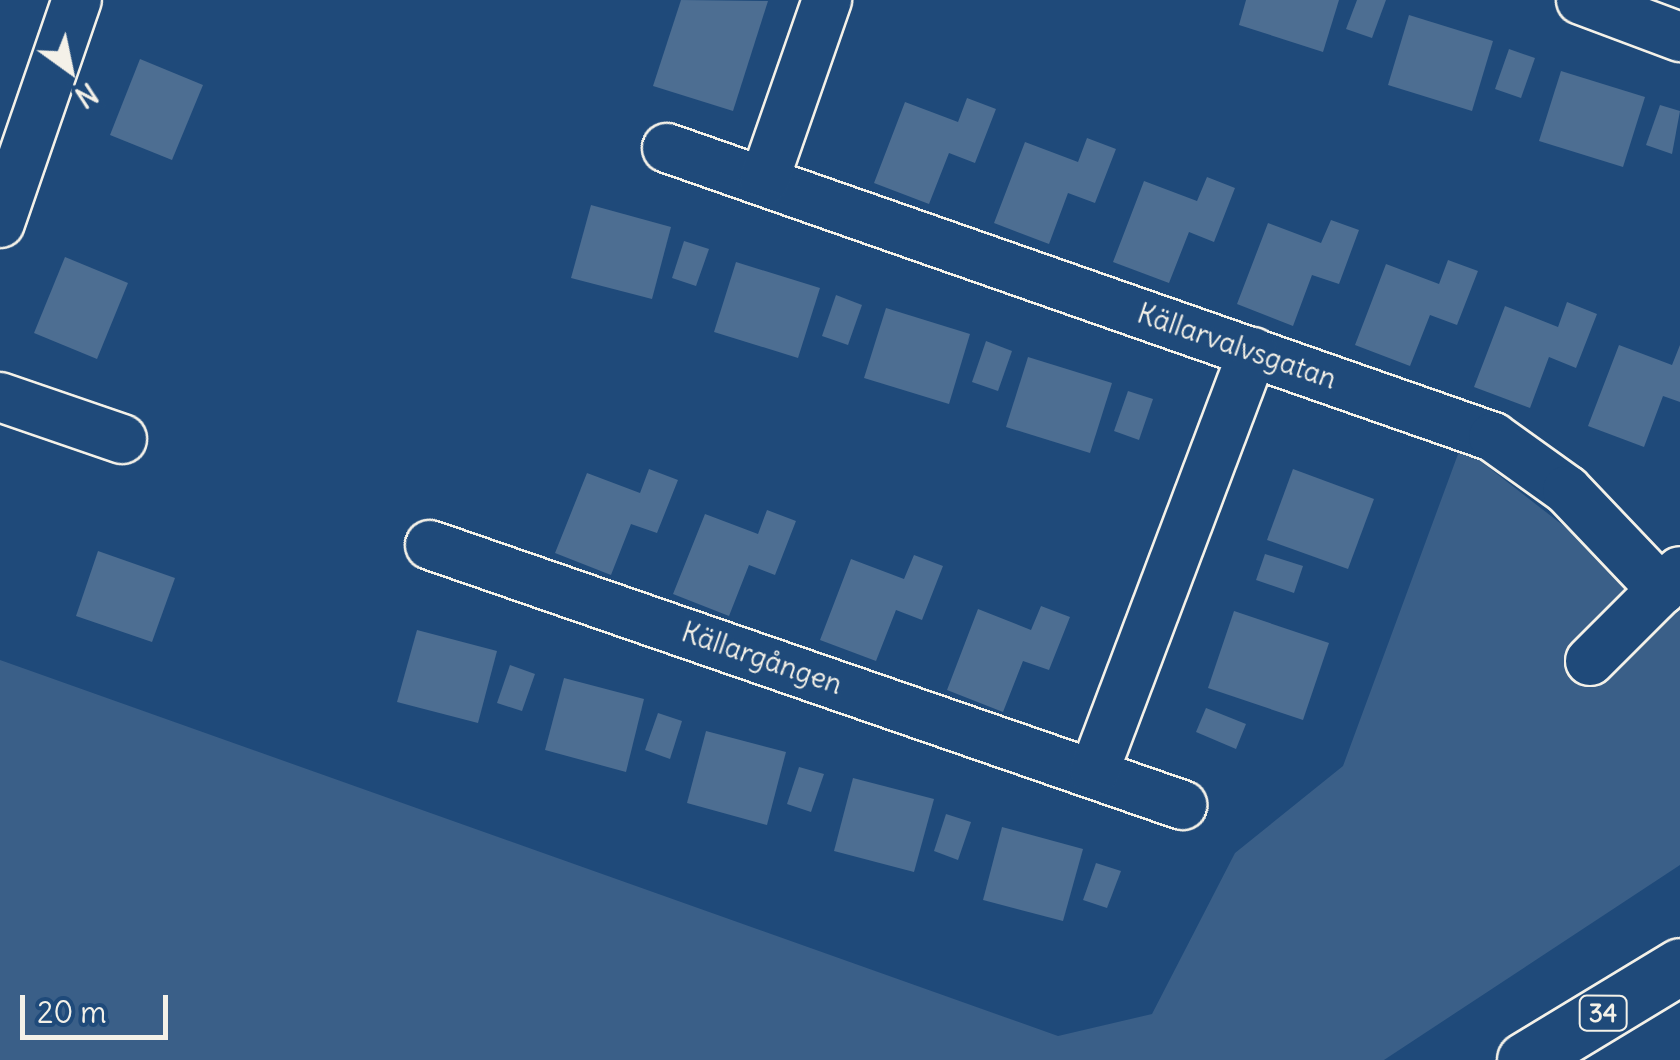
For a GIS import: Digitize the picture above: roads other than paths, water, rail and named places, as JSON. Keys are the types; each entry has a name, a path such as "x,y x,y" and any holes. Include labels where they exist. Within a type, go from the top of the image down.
{"main road":[{"name":"34","path":"1525,1060 1680,966"}],"street":[{"path":"0,223 77,0"},
{"path":"764,181 827,0"},
{"path":"1581,0 1680,38"},
{"name":"Källarvalvsgatan","path":"668,148 1492,437 1566,490 1671,580"},
{"path":"1094,772 1253,352"},
{"path":"0,397 122,439"},
{"name":"Källargången","path":"430,545 1182,805"},
{"path":"1590,661 1671,580"}]}
